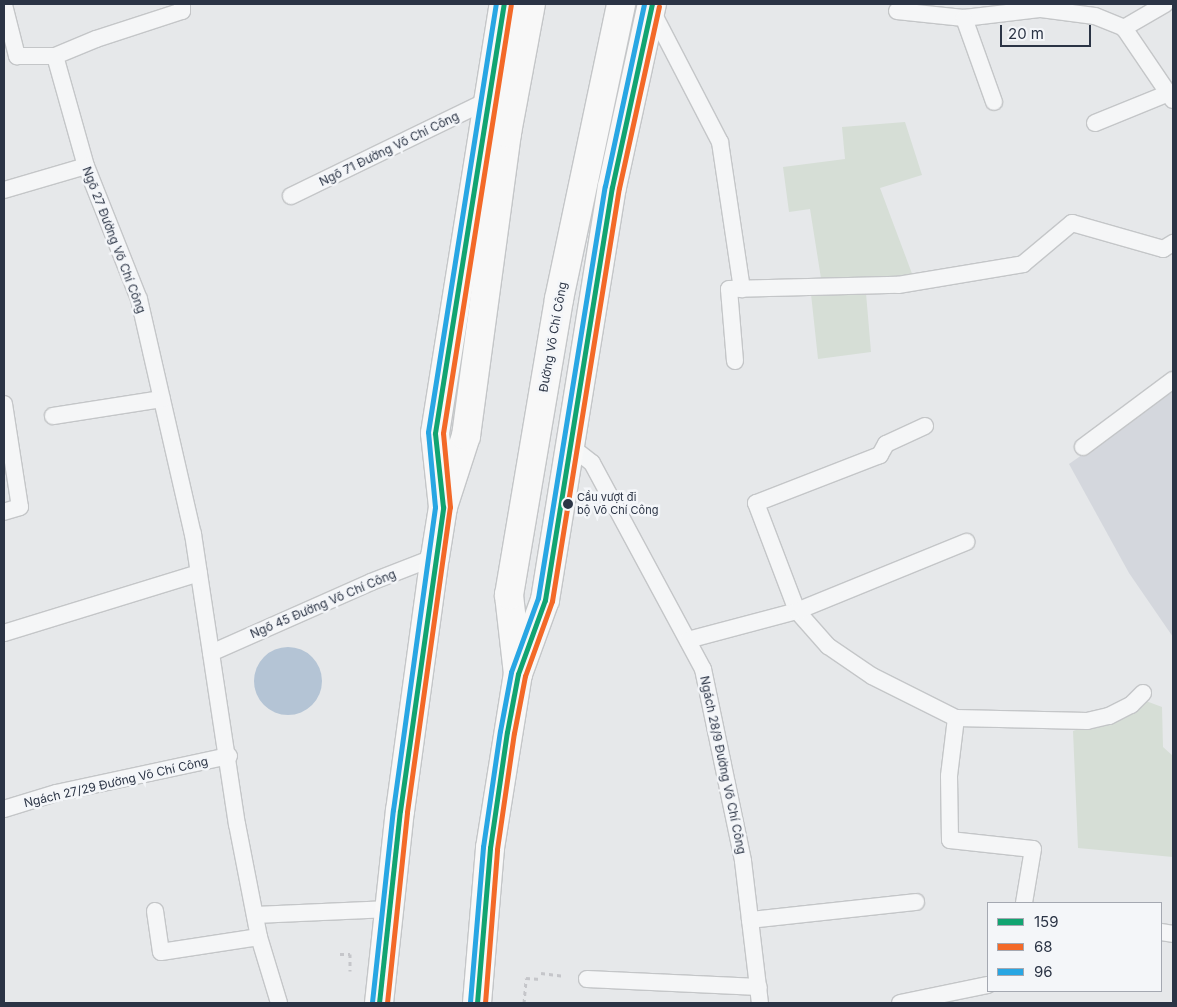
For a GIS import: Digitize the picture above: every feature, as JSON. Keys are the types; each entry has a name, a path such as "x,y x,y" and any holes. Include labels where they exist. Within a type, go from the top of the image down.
{"main road":[{"path":"443,507 435,433 504,4"},
{"path":"379,1003 435,557 443,507 466,436 507,133 531,4"},
{"name":"Đường Võ Chí Công","path":"518,674 509,596 516,548 581,186 621,4"},
{"name":"Đường Võ Chí Công","path":"477,1003 490,848 518,674 545,600 612,187 652,7"}],"lane":[{"path":"4,4 17,56 55,56 96,39 182,11 182,4"},
{"path":"1124,28 1165,4"},
{"path":"652,7 720,142 742,289"},
{"path":"897,11 964,18 1041,9 1095,16 1124,28 1171,96 1094,123"},
{"path":"964,18 994,102"},
{"name":"Ngõ 27 Đường Võ Chí Công","path":"55,56 86,166 139,299 199,573 229,756"},
{"name":"Ngõ 71 Đường Võ Chí Công","path":"291,196 487,101"},
{"path":"4,190 86,166"},
{"path":"735,361 729,289 898,284 1023,264 1072,223 1163,249 1173,243"},
{"path":"1083,447 1173,380"},
{"path":"54,416 162,399"},
{"path":"4,404 20,507 4,512"},
{"path":"925,426 886,444 880,455 756,503 796,611 828,646 872,676 956,718 1087,721 1109,716 1131,705 1144,693"},
{"name":"Ngách 28/9 Đường Võ Chí Công","path":"569,446 592,463 702,669 721,748 750,920 760,995"},
{"path":"688,640 796,611 966,542"},
{"name":"Ngõ 45 Đường Võ Chí Công","path":"211,653 371,582 435,557"},
{"path":"4,633 199,573"},
{"path":"956,718 948,776 950,840 1033,849 1024,902"},
{"path":"229,756 237,824 259,937 279,1003"},
{"name":"Ngách 27/29 Đường Võ Chí Công","path":"4,809 56,793 229,756"},
{"path":"750,920 916,902"},
{"path":"255,915 390,909"},
{"path":"156,911 161,952 259,937"},
{"path":"587,979 760,995"},
{"path":"900,1003 987,985"}],"path":[{"path":"340,954 350,954 350,974"},
{"path":"524,1003 526,978 541,979"}],"shaded area":[{"path":"905,122 922,175 880,188 917,287 866,293 871,352 818,359 811,294 823,291 810,209 789,212 783,167 845,159 842,127"},
{"path":"1173,391 1173,637 1129,573 1069,464"},
{"path":"1146,701 1162,707 1163,747 1173,756 1173,857 1078,848 1073,731 1124,713"}],"water":[{"path":"288,647 301,650 312,657 319,668 322,681 319,694 312,705 301,712 288,715 275,712 264,705 257,694 254,681 257,668 264,657 275,650"}],"transit line":[{"name":"96","path":"372,1002 393,810 435,507 428,432 496,4"},
{"name":"159","path":"379,1003 400,811 443,507 435,433 504,4"},
{"name":"96","path":"470,1002 483,847 500,731 511,672 538,598 605,186 644,4"},
{"name":"159","path":"477,1003 490,848 507,732 518,674 545,600 612,187 652,4"},
{"name":"68","path":"387,1003 407,812 450,507 443,433 511,5"},
{"name":"68","path":"485,1003 497,849 514,733 525,676 552,601 619,188 659,6"}],"place":[{"name":"Cầu vượt đi bộ Võ Chí Công","path":"568,504"}]}
